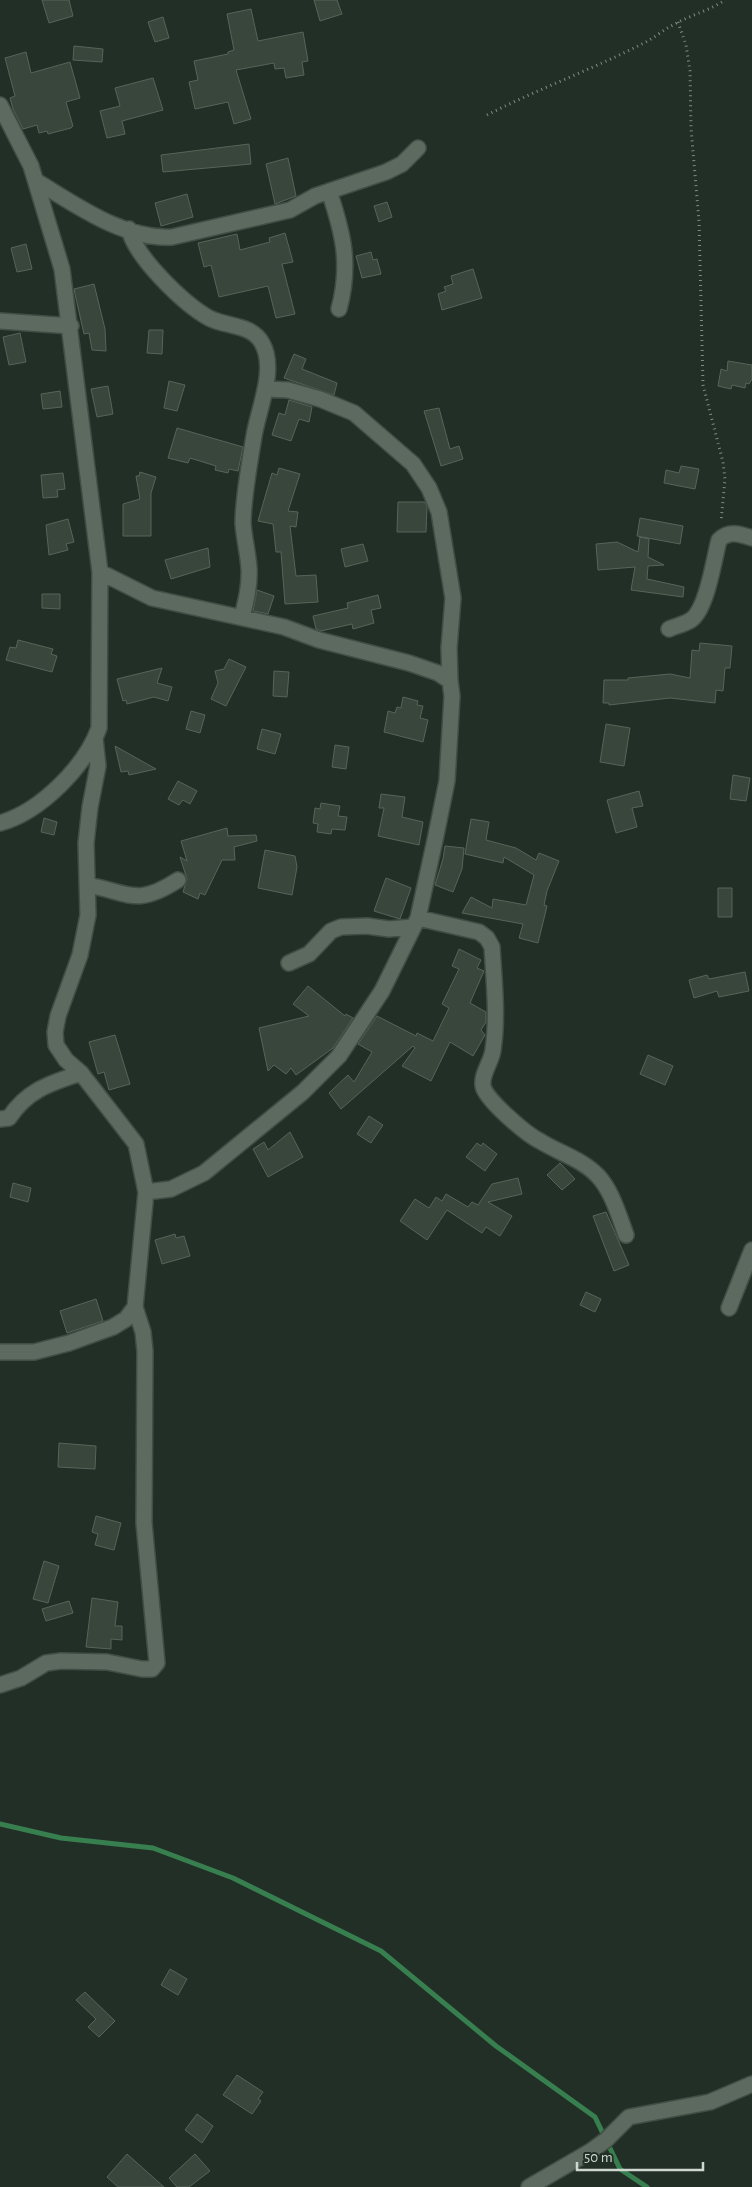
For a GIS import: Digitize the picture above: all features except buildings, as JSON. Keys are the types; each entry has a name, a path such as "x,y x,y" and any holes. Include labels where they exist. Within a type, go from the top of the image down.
{"street":[{"path":"0,104 36,182 62,268 71,326 100,572 99,728 82,759 64,782 28,812 0,824"},
{"path":"36,182 89,212 153,238 172,236 290,210 315,196 386,172 402,164 418,148"},
{"path":"329,191 345,244 344,291 339,309"},
{"path":"129,229 141,257 190,305 220,323 251,332 262,342 266,355 266,389 258,414 243,521 249,568 248,593 242,617"},
{"path":"0,321 71,326"},
{"path":"146,1192 171,1189 204,1173 303,1092 339,1056 382,991 416,923 447,781 452,696 449,648 453,598 439,512 429,488 414,464 354,413 320,399 288,390 266,389"},
{"path":"669,630 692,619 698,611 706,591 719,540 724,535 731,533 752,538"},
{"path":"100,572 152,598 284,627 318,640 409,663 438,673 450,681"},
{"path":"0,1685 21,1678 46,1663 61,1661 107,1662 142,1669 152,1669 157,1663 144,1523 145,1351 143,1332 135,1307 146,1192 136,1144 81,1073 66,1060 56,1045 55,1032 58,1016 80,954 88,915 86,843 90,807 98,766 95,738"},
{"path":"88,885 134,897 163,890 178,880"},
{"path":"288,963 309,954 331,931 341,927 367,926 389,929 416,923 479,932 487,938 492,947 495,1030 493,1052 483,1080 486,1093 492,1101 538,1140 583,1164 599,1177 613,1202 626,1235"},
{"path":"0,1119 10,1118 32,1093 46,1085 81,1073"},
{"path":"730,1308 752,1250"},
{"path":"0,1352 34,1352 69,1343 113,1327 126,1319 135,1307"},
{"path":"529,2187 591,2151 606,2140 629,2117 710,2102 752,2084"}],"path":[{"path":"487,114 551,84 623,54 678,22 715,7 725,0"},
{"path":"678,22 686,45 690,71 691,128 700,221 703,386 723,462 724,479 720,511 724,535"}],"waterway":[{"path":"0,1824 61,1838 153,1848 233,1878 381,1951 496,2046 595,2117 620,2169 647,2187"}]}
